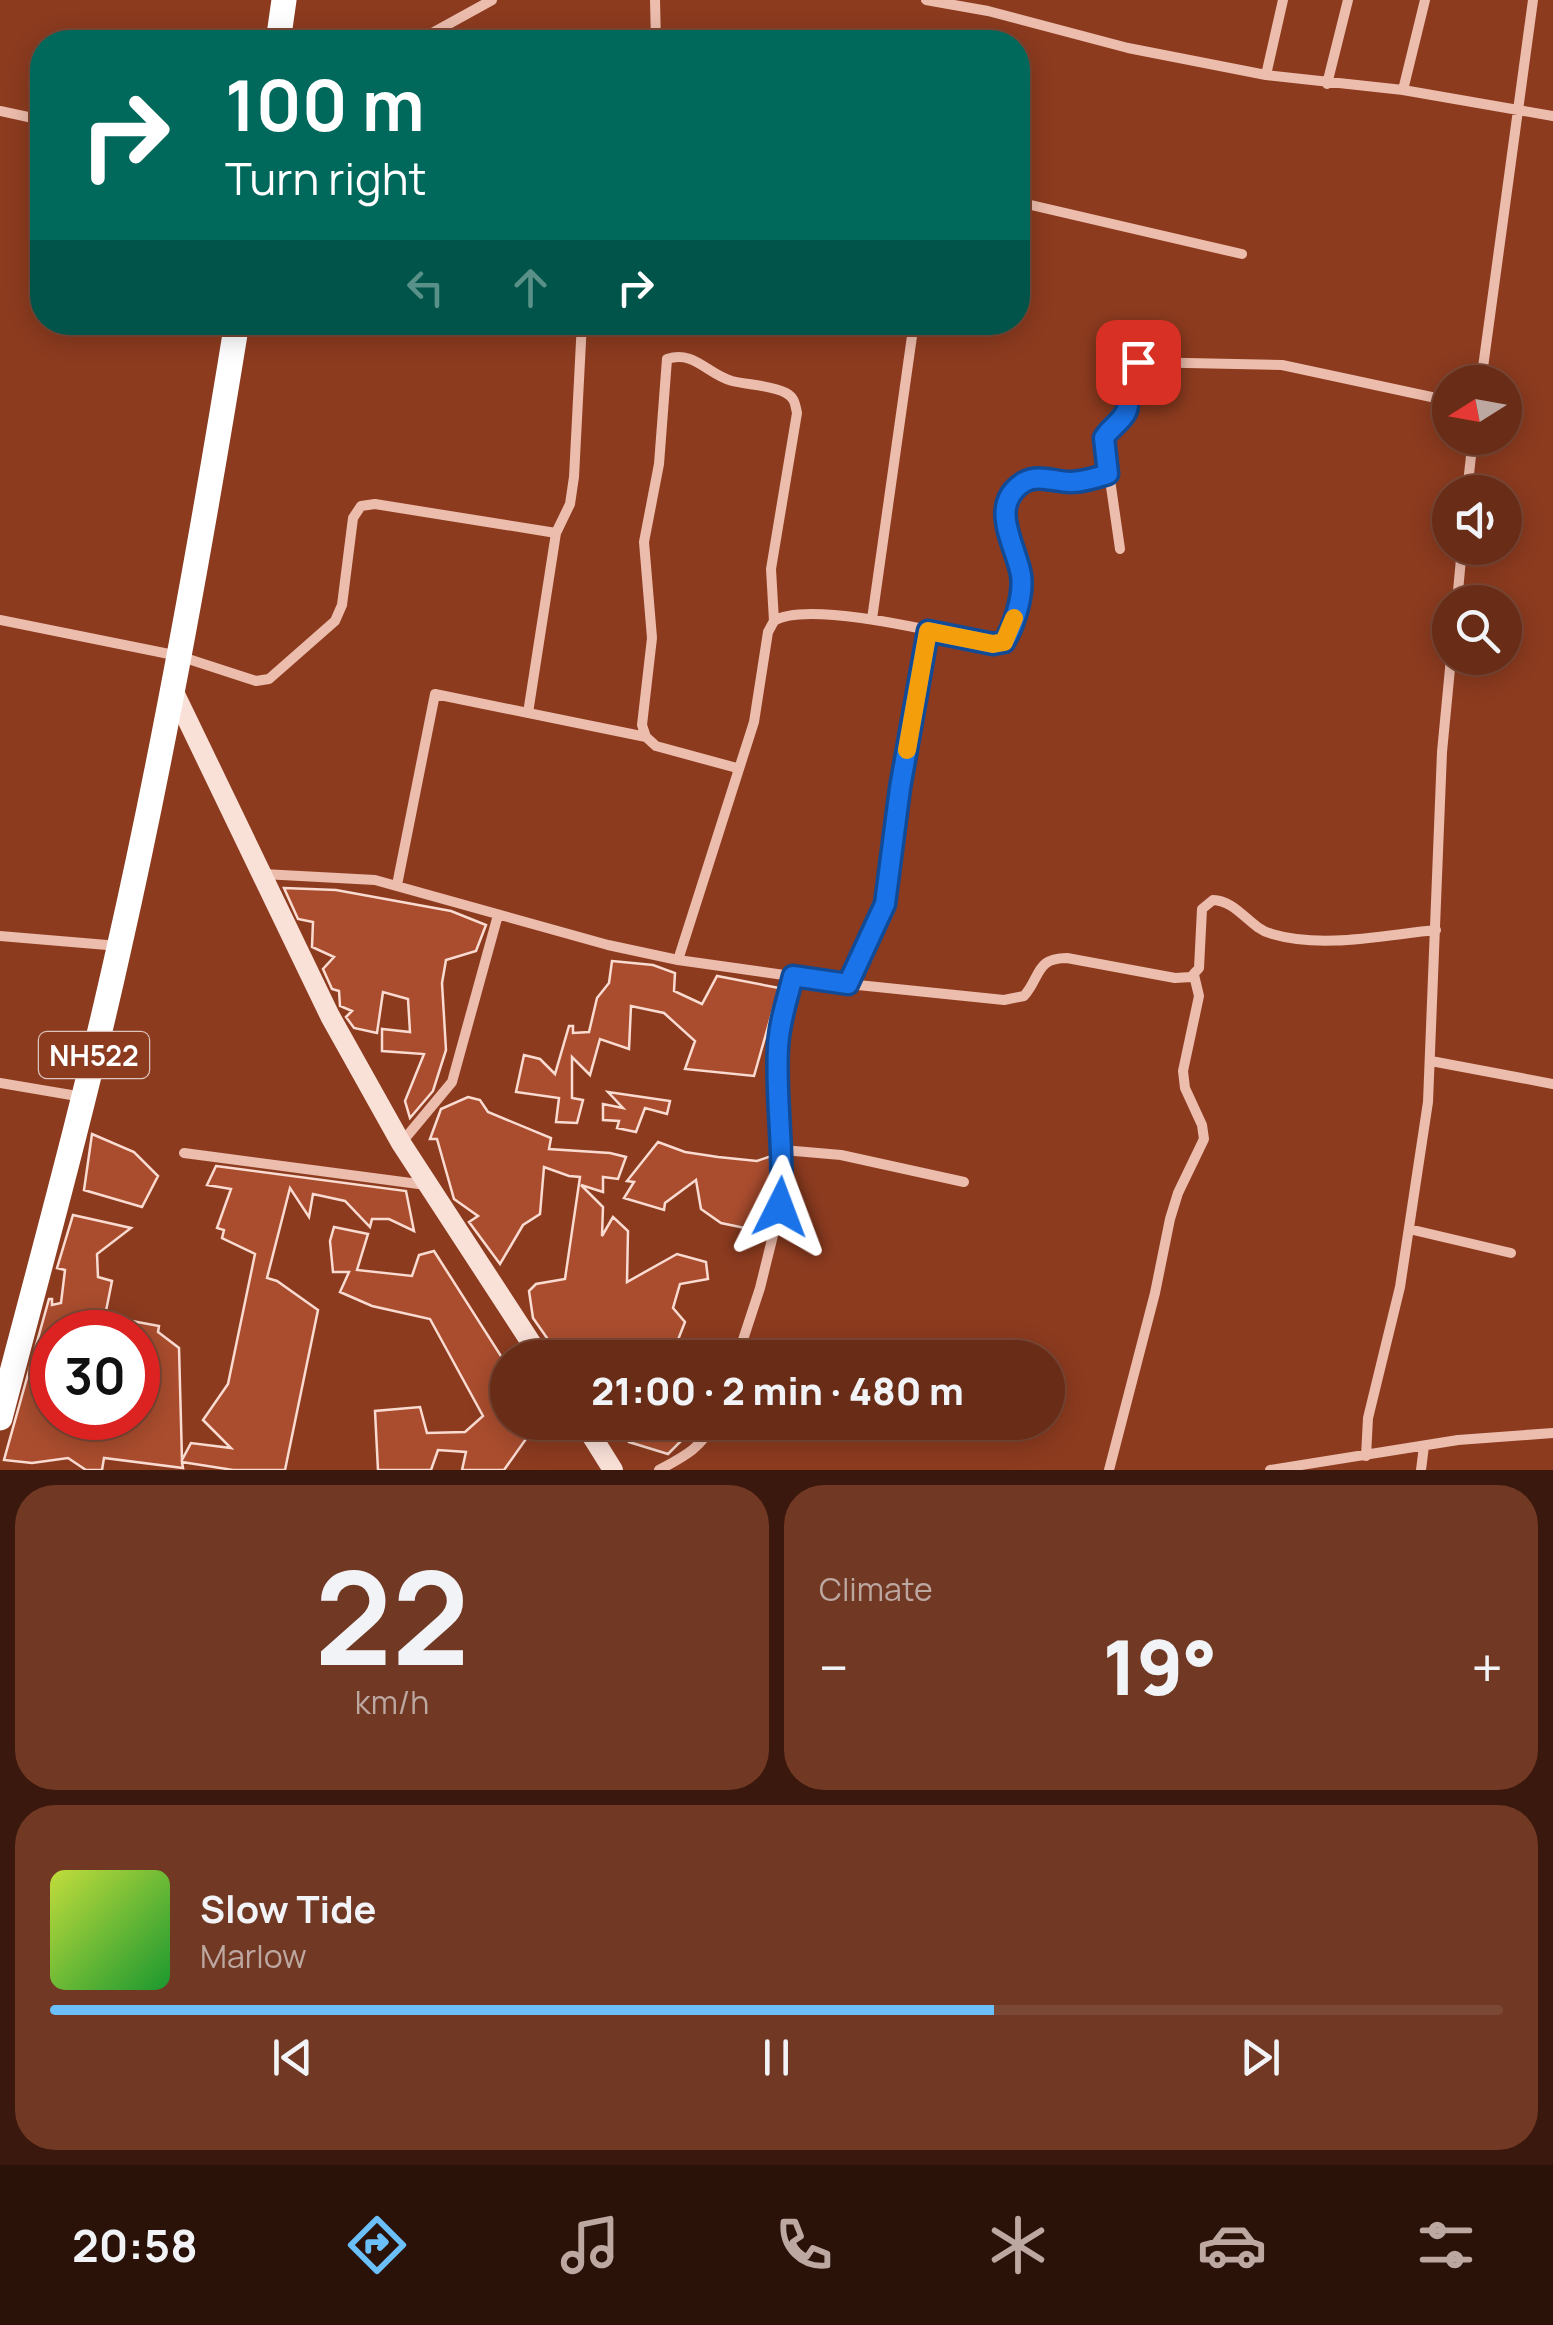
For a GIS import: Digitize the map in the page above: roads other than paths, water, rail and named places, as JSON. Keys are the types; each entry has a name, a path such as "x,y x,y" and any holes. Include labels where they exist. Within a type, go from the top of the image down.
{"highway":[{"path":"280,30 284,0"},
{"name":"NH522","path":"0,1418 120,946 179,656 235,335"}],"main road":[{"path":"172,688 330,1016 401,1143 529,1340"},
{"path":"594,1440 613,1470"}],"street":[{"path":"438,30 492,0"},
{"path":"655,0 656,30"},
{"path":"926,0 988,10 1128,48 1266,76 1403,90 1553,116"},
{"path":"1266,76 1283,0"},
{"path":"1327,84 1348,0"},
{"path":"1403,90 1426,0"},
{"path":"1483,365 1533,0"},
{"path":"0,111 30,117"},
{"path":"1030,205 1242,254"},
{"path":"528,712 556,533 570,504 574,478 581,335"},
{"path":"872,619 912,335"},
{"path":"738,768 656,746 642,725 652,638 644,542 659,464 668,359 681,354 715,375 784,391 794,400 798,413 771,569 774,621"},
{"path":"1120,549 1104,438 1124,416 1128,405 1123,374 1128,364 1282,365 1432,397"},
{"path":"678,960 754,722 768,632 774,621 794,613 872,619 993,644 1004,642 1021,590 1021,575 1005,526 1005,511 1013,495 1023,483 1036,478 1068,482 1108,474"},
{"path":"0,620 179,656 256,681 269,679 335,621 342,605 353,518 360,506 375,504 556,533"},
{"path":"848,984 885,904 900,788 928,631"},
{"path":"1366,1456 1368,1418 1397,1301 1428,1102 1442,752 1449,675"},
{"path":"397,885 435,694 646,736"},
{"path":"262,874 350,877 397,885 608,945 678,960 848,984 1014,1000 1028,992 1044,962 1058,958 1175,978 1194,975"},
{"path":"1110,1470 1170,1219 1204,1139 1202,1125 1185,1088 1183,1071 1199,996 1194,975 1200,959 1202,908 1214,900 1232,905 1266,932 1286,938 1340,939 1436,930"},
{"path":"401,1143 452,1082 498,915"},
{"path":"0,936 120,946"},
{"path":"741,1340 780,1207 783,1150 778,1049 793,976"},
{"path":"1430,1062 1553,1084"},
{"path":"0,1083 84,1097"},
{"path":"783,1150 841,1155 964,1182"},
{"path":"184,1153 430,1186"},
{"path":"1409,1228 1511,1253"},
{"path":"1270,1470 1492,1436 1553,1433"},
{"path":"659,1470 692,1452 704,1440"},
{"path":"1421,1470 1424,1446"}]}
